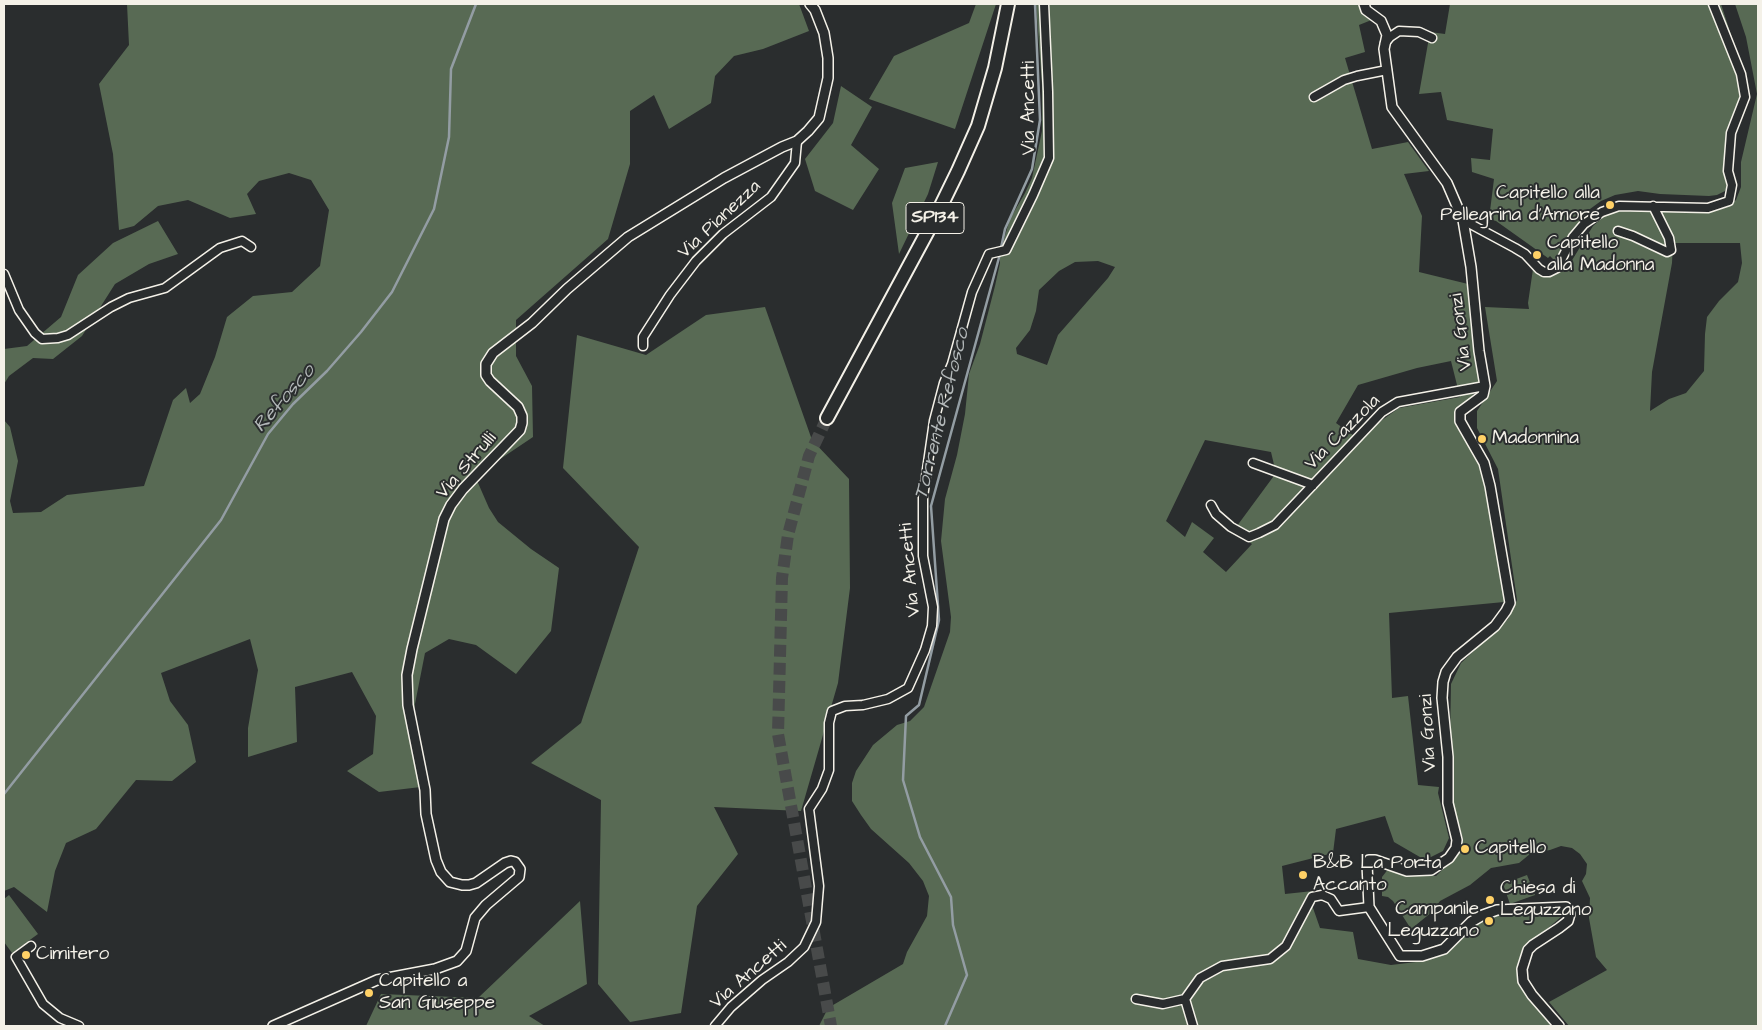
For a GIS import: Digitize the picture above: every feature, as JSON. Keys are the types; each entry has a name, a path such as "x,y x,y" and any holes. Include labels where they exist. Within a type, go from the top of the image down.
{"highway":[{"name":"SP134","path":"827,418 937,214 978,126 995,68 1008,4"}],"street":[{"name":"Via Pianezza","path":"724,178 797,141 808,132 819,118 828,78 828,58 824,34 810,4"},
{"name":"Via Ancetti","path":"715,1026 731,1007 804,947 816,922 819,886 809,809 822,789 829,770 829,723 832,711 845,706 863,705 888,699 908,688 926,650 932,626 933,607 923,556 923,497 934,421 972,292 988,254 1006,250 1049,158 1044,4"},
{"path":"1364,4 1366,10 1381,21 1387,35 1384,49 1392,107 1447,183 1463,220 1525,254 1544,272 1557,268 1573,237 1584,224 1598,215 1619,206 1708,208 1729,201 1732,185 1728,171 1731,133 1745,98 1741,74 1713,4"},
{"path":"1385,43 1390,36 1399,31 1418,32 1432,38"},
{"path":"1314,97 1344,80 1387,70"},
{"name":"Via Pianezza","path":"642,346 643,337 670,295 696,261 723,234 771,197 795,163 797,141"},
{"name":"Via Strulli","path":"273,1026 377,980 435,969 457,962 466,951 475,918 486,905 519,877 521,872 515,862 508,862 476,883 469,885 450,882 441,872 436,860 426,814 425,790 408,705 407,675 412,649 444,518 451,504 520,430 522,423 522,416 518,407 490,381 486,374 486,364 493,353 532,323 567,289 628,237 724,178"},
{"path":"1618,231 1666,252 1671,250 1669,238 1653,206"},
{"name":"Via Gonzi","path":"1463,220 1471,267 1479,351 1485,386 1483,395 1460,412 1460,420 1484,463 1490,486 1510,604 1495,626 1457,657 1446,672 1442,682 1448,757 1448,803 1457,840 1456,848 1449,858 1431,870 1407,871 1375,860 1369,860 1367,864 1369,907 1400,956 1422,956 1444,949 1471,922 1496,910 1566,907 1570,914 1568,921 1533,944 1528,950 1522,969 1523,981 1532,995 1559,1026"},
{"path":"4,274 20,310 35,333 42,339 58,338 68,335 111,307 129,298 165,288 220,248 242,241 251,247"},
{"name":"Via Cazzola","path":"1211,504 1216,514 1248,537 1275,526 1382,412 1398,402 1485,386"},
{"name":"Via Cazzola","path":"1253,463 1313,485"},
{"path":"1136,999 1163,1004 1185,999 1200,978 1222,966 1270,959 1286,946 1312,897 1322,895 1331,899 1339,911 1369,907"},
{"path":"31,946 16,957 43,1004 60,1018 79,1026"},
{"path":"1185,999 1193,1026"}],"green space":[{"path":"127,4 799,4 809,31 763,49 734,56 715,76 711,103 669,129 654,95 630,111 630,164 608,239 516,320 516,356 532,386 533,437 475,476 489,508 498,522 531,549 559,568 551,631 516,674 476,645 449,639 425,653 414,709 429,786 379,792 347,771 373,754 376,716 352,672 295,687 297,742 248,757 248,728 258,670 250,639 161,673 170,701 188,725 196,762 172,781 136,780 96,829 66,843 55,871 47,912 14,887 4,891 4,420 10,427 18,461 10,501 13,513 41,512 67,495 144,486 173,400 186,388 190,403 200,394 215,357 227,317 253,296 292,292 320,266 329,210 311,180 289,173 259,181 247,194 256,214 230,218 188,200 158,206 134,226 119,230 113,154 99,84 129,45"},
{"path":"976,4 996,4 955,129 869,99 894,56 969,23"},
{"path":"1036,4 1361,4 1374,19 1359,25 1365,52 1345,58 1372,149 1408,142 1429,171 1404,174 1422,216 1419,272 1468,284 1482,383 1461,410 1463,432 1488,475 1506,600 1504,602 1389,613 1392,698 1408,696 1418,785 1439,787 1438,793 1449,838 1443,851 1425,860 1394,842 1385,816 1336,829 1333,853 1282,866 1285,894 1313,891 1313,908 1320,928 1353,932 1358,959 1391,965 1416,962 1421,957 1437,954 1477,921 1504,914 1556,909 1562,916 1530,944 1517,968 1533,998 1558,1026 819,1026 828,1008 903,964 907,952 927,916 929,896 923,881 909,863 871,829 852,801 852,783 856,771 873,745 897,725 910,721 924,707 950,632 951,617 941,541 945,499 957,455 965,414 969,374 980,344 995,286 1000,263 1000,252 1010,219 1032,178 1042,131 1042,85","holes":["1098,261 1115,267 1108,278 1058,335 1047,365 1017,354 1016,348 1030,330 1036,311 1039,290 1059,271 1075,262","1451,361 1460,397 1399,408 1357,438 1336,423 1358,385 1417,368","1205,440 1271,452 1276,473 1234,530 1252,544 1226,572 1203,552 1214,538 1192,522 1185,537 1166,521"]},
{"path":"1450,4 1721,4 1733,41 1744,94 1727,160 1728,186 1725,191 1709,196 1638,191 1615,195 1601,201 1590,209 1582,218 1558,260 1555,261 1496,221 1489,219 1494,179 1472,172 1471,158 1490,160 1493,129 1447,120 1441,92 1419,94 1430,32 1445,34"},
{"path":"1735,4 1758,4 1758,1026 1569,1026 1549,1002 1607,970 1596,957 1589,918 1590,898 1582,881 1586,874 1587,864 1580,854 1572,848 1561,846 1530,854 1519,863 1491,868 1470,885 1440,901 1432,912 1411,929 1393,901 1388,897 1382,896 1382,877 1389,868 1436,876 1448,864 1463,839 1449,789 1451,684 1461,663 1508,619 1517,600 1498,469 1477,428 1477,411 1497,381 1485,307 1529,309 1528,303 1533,269 1541,275 1548,276 1566,270 1593,226 1608,213 1619,208 1720,209 1736,200 1741,187 1741,162 1757,94 1746,37","holes":["1673,243 1740,243 1742,263 1738,282 1719,301 1707,317 1704,371 1686,393 1669,399 1650,411 1652,372 1672,263"]},
{"path":"841,86 872,107 851,145 879,169 853,210 815,191 805,159 833,123"},
{"path":"938,162 928,194 899,254 892,203 905,168"},
{"path":"158,221 178,254 149,264 115,284 82,336 53,359 33,358 9,376 4,384 4,349 27,346 61,317 78,275 113,243"},
{"path":"765,307 812,440 849,479 850,588 838,683 801,811 714,807 738,854 697,906 681,1013 630,1022 598,984 601,800 531,763 581,723 639,547 563,468 577,335 646,355 706,315"},
{"path":"1527,875 1535,895 1510,904 1503,884"},
{"path":"9,895 38,934 12,953 4,942 4,899"},
{"path":"580,901 587,984 529,1016 545,1026 366,1026 381,994 478,998"}],"waterway":[{"name":"Refosco","path":"4,794 221,520 268,434 293,404 327,371 392,292 434,209 449,137 451,69 476,4"},
{"name":"Torrente Refosco","path":"1001,248 1005,229 1032,169 1040,120 1035,4"},
{"name":"Torrente Refosco","path":"945,1026 967,975 953,925 951,897 920,837 903,780 906,716 919,705 939,620 931,506 1000,254"}],"tunnel":[{"path":"827,418 809,456 788,535 782,578 778,734 831,1026"}],"place":[{"name":"Capitello alla Pellegrina d'Amore","path":"1610,205"},
{"name":"Capitello alla Madonna","path":"1537,255"},
{"name":"Madonnina","path":"1482,439"},
{"name":"Capitello","path":"1465,849"},
{"name":"B&B La Porta Accanto","path":"1303,875"},
{"name":"Chiesa di Leguzzano","path":"1490,900"},
{"name":"Campanile Leguzzano","path":"1489,921"},
{"name":"Cimitero","path":"26,955"},
{"name":"Capitello a San Giuseppe","path":"369,993"}]}
